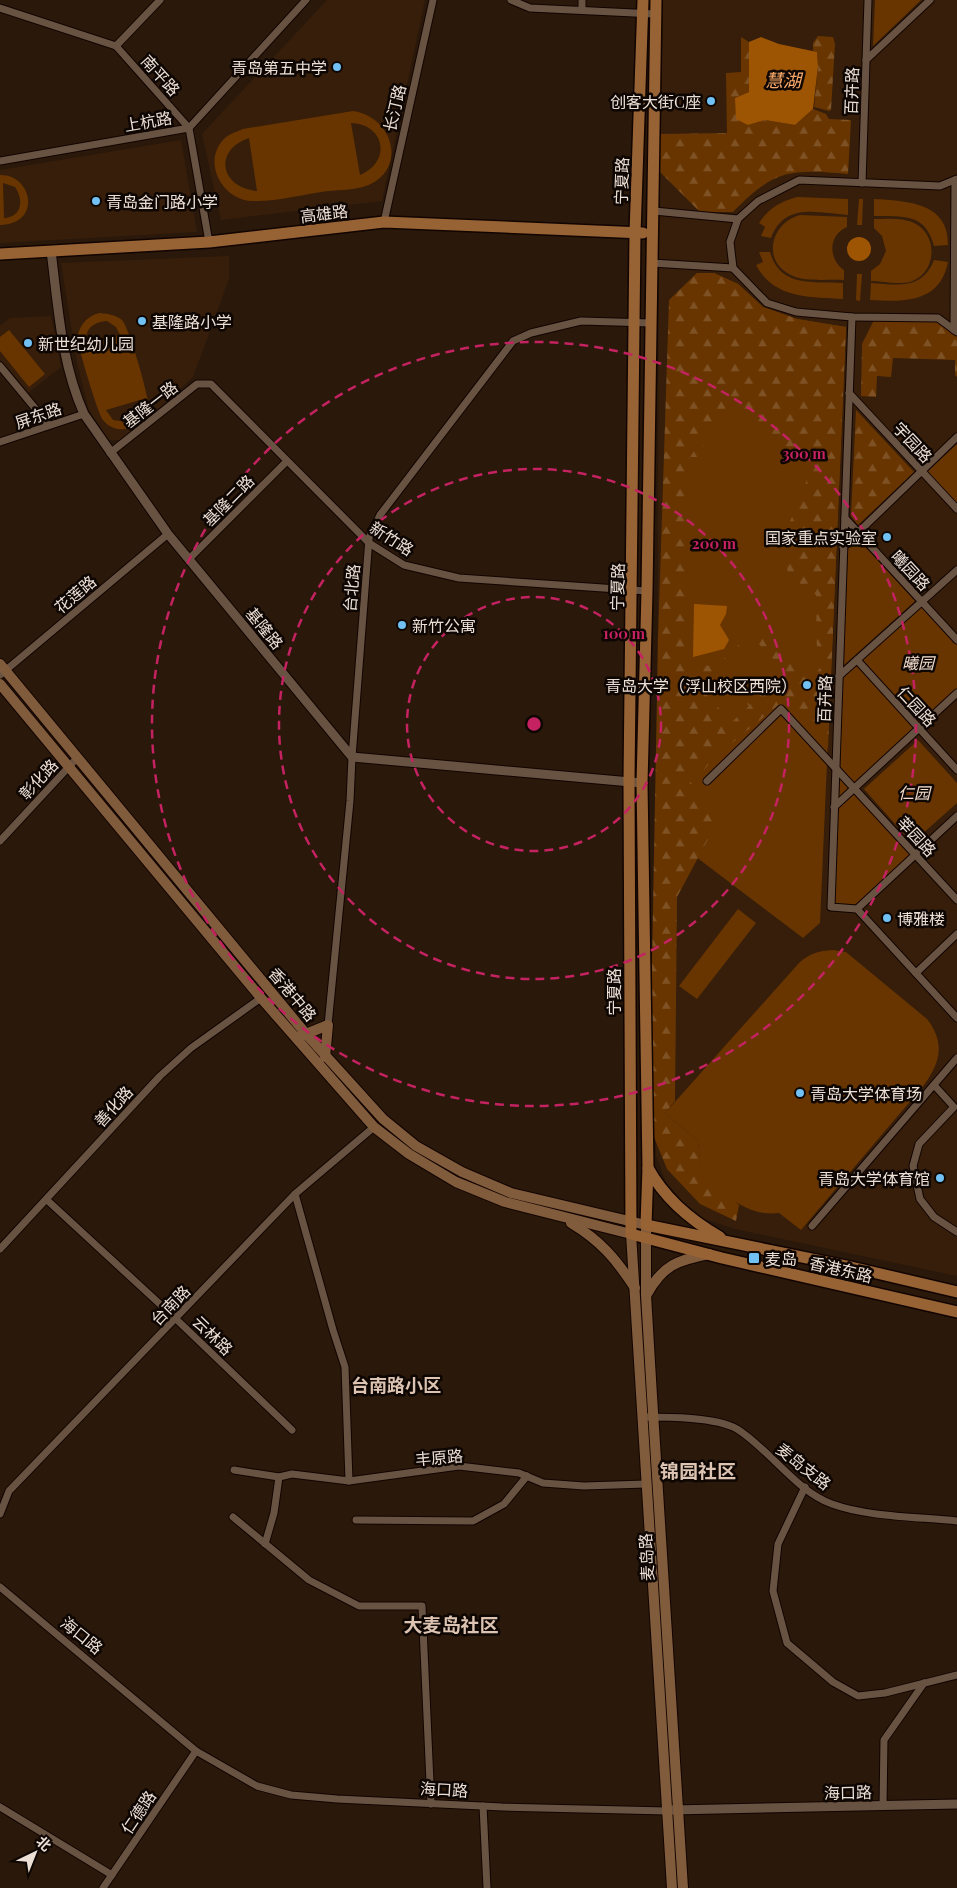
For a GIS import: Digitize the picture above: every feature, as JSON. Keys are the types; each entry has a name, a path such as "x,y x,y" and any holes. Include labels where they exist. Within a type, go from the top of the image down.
{"main road":[{"name":"宁夏路","path":"631,1234 629,781 633,590 635,234 643,0"},
{"name":"宁夏路","path":"646,1225 648,1168 642,783 647,591 652,233 654,211 656,0"},
{"name":"高雄路","path":"0,254 209,242 384,222 635,234 652,233"},
{"name":"香港中路","path":"2,670 306,1034 382,1119 416,1146 462,1172 511,1193 646,1225"},
{"name":"香港中路","path":"0,684 295,1038 374,1127 409,1154 456,1182 505,1202 631,1234"},
{"path":"295,1038 328,1025 326,1055 321,1068"},
{"path":"648,1168 657,1184 673,1203 703,1227 731,1242"},
{"path":"564,1218 598,1241 636,1289"},
{"name":"麦岛路","path":"646,1225 648,1417 646,1484 672,1888"},
{"name":"香港东路","path":"646,1225 957,1292"},
{"name":"麦岛路","path":"631,1234 648,1417 684,1888"},
{"name":"香港东路","path":"631,1234 957,1312"},
{"path":"646,1295 654,1280 674,1263 710,1254"}],"street":[{"path":"0,8 116,46 160,0"},
{"name":"上杭路","path":"0,161 189,128 306,0"},
{"name":"长汀路","path":"384,222 433,0"},
{"path":"511,0 530,8 656,14"},
{"path":"582,0 582,10"},
{"name":"百卉路","path":"862,183 868,0"},
{"path":"866,60 930,0"},
{"name":"南平路","path":"116,46 189,128"},
{"path":"189,128 209,242"},
{"path":"956,179 956,331 938,318 852,317 796,312 767,303 733,268 730,242 738,219 758,201 798,180 940,186 956,179"},
{"path":"654,211 738,219"},
{"name":"基隆路","path":"51,251 63,344 78,401 84,414 168,534 352,757"},
{"path":"652,264 733,268"},
{"name":"百卉路","path":"852,317 830,907 857,909"},
{"name":"台北路","path":"328,1025 350,802 369,543 380,515 513,341 531,333 581,322 651,323"},
{"path":"0,366 49,425"},
{"name":"基隆一路","path":"110,453 197,384 211,384"},
{"name":"新竹路","path":"211,384 286,462 369,543 404,565 459,578 647,591"},
{"name":"宇园路","path":"849,393 957,509"},
{"name":"屏东路","path":"0,442 84,414"},
{"path":"844,547 957,438"},
{"name":"基隆二路","path":"189,559 286,462"},
{"name":"曦园路","path":"844,518 957,640"},
{"name":"花莲路","path":"2,670 168,534"},
{"path":"839,676 957,570"},
{"name":"仁园路","path":"857,660 957,770"},
{"path":"834,807 957,692"},
{"path":"707,780 781,709 957,900"},
{"path":"352,757 642,783"},
{"name":"彰化路","path":"0,841 77,758"},
{"path":"957,816 857,909 957,1018"},
{"path":"916,973 957,934"},
{"name":"善化路","path":"0,1249 160,1076 191,1048 262,998"},
{"path":"812,1226 957,1058"},
{"path":"934,1085 954,1107 919,1144 913,1166 920,1199 934,1217 957,1232"},
{"name":"台南路","path":"0,1514 9,1491 295,1194 374,1127"},
{"path":"295,1194 345,1367 349,1481"},
{"name":"云林路","path":"47,1200 176,1319 292,1430"},
{"name":"麦岛支路","path":"648,1417 715,1422 736,1429 805,1487 832,1504 864,1511 957,1521"},
{"name":"丰原路","path":"234,1470 279,1477 292,1474 349,1481 458,1466 519,1473 543,1483 584,1486 646,1484"},
{"path":"356,1520 473,1520 504,1504 527,1476"},
{"path":"265,1544 274,1513 279,1477"},
{"path":"805,1487 778,1544 773,1590 787,1643 833,1682 858,1696 885,1693 957,1675"},
{"path":"233,1517 309,1580 359,1606 422,1606 432,1804"},
{"name":"海口路","path":"0,1587 196,1751 257,1786 290,1795 432,1804 667,1811 957,1804"},
{"path":"883,1806 884,1740 924,1682"},
{"name":"仁德路","path":"103,1888 196,1751"},
{"path":"484,1806 487,1888"},
{"path":"0,1807 112,1875"}],"shaded area":[{"name":"青岛第五中学","path":"327,0 425,0 382,201 221,220 202,134"},
{"name":"青岛大学（浮山校区西院）","path":"663,0 957,0 957,1276 735,1229 705,1219 684,1203 666,1182 656,1156 659,214"},
{"name":"青岛金门路小学","path":"181,140 197,232 0,243 0,170"},
{"name":"基隆路小学","path":"229,256 229,279 193,377 124,440 109,440 89,410 77,363 61,263"},
{"name":"新世纪幼儿园","path":"51,316 61,367 28,393 0,359 0,326 10,318"}],"green space":[{"path":"875,0 921,0 873,46"},
{"path":"818,36 833,37 835,44 831,110 829,111 814,107 818,66 817,52 813,51 813,43"},
{"path":"741,37 749,42 749,92 735,98 748,125 765,120 795,125 813,109 826,114 829,119 851,120 848,174 797,172 784,175 761,187 733,212 700,212 659,171 660,134 727,133 726,73 741,72"},
{"path":"353,111 367,115 378,123 386,133 391,145 391,157 387,168 379,178 366,186 280,199 252,201 232,194 219,179 215,169 217,149 223,140 243,129","holes":["351,123 362,125 371,130 377,136 380,144 377,162 360,175","249,138 257,191 235,183 229,176 226,168 226,159 230,151 237,144"]},
{"path":"0,175 11,177 20,182 28,199 23,217 14,223 0,225","holes":["3,183 15,187 20,197 20,207 15,215 4,218"]},
{"path":"797,197 848,199 848,215 814,212 793,214 777,227 771,238 761,236 765,227 759,223 767,213 780,203"},
{"path":"859,199 863,199 862,225 857,225"},
{"path":"874,199 912,203 933,212 941,220 946,231 948,245 934,246 925,227 919,222 903,217 874,216"},
{"path":"800,215 847,217 847,227 836,236 832,247 835,260 844,270 844,280 798,278 783,270 776,262 773,244 776,234 790,219"},
{"path":"874,219 906,220 916,224 923,230 931,246 931,255 929,264 919,278 905,283 871,281 871,271 880,264 886,251 882,236 874,228"},
{"path":"759,252 770,252 781,272 790,277 809,282 843,283 843,299 818,298 782,290 772,284 756,265 763,262"},
{"path":"934,260 948,262 944,275 937,286 929,293 908,300 870,300 871,283 908,284 923,277"},
{"path":"697,273 714,273 738,284 763,307 797,319 846,327 820,923 803,938 675,841 687,283"},
{"path":"697,273 714,273 738,284 763,307 797,319 846,327 828,748 783,701 715,757 703,771 693,765 684,775 721,815 677,897 675,1101 665,1113 698,1141 701,1170 739,1205 736,1221 700,1204 667,1169 649,1125 658,639 669,300","holes":["726,409 741,409 760,436 783,450 809,471 803,492 783,537 788,575 816,595 817,657 821,665 813,673 806,673 760,635 745,636 739,645 720,661 684,669 690,457 703,457 704,440 711,425","756,641 785,672 768,688 739,657","738,658 767,689 750,705 721,674","720,675 749,706 732,722 703,691"]},
{"path":"857,274 862,274 860,301 856,300"},
{"path":"96,314 109,314 122,320 129,334 148,399 145,415 131,428 113,428 103,420 89,382 79,346 78,335 84,322","holes":["107,321 116,327 120,335 87,345 86,335 90,328 97,323","140,400 139,412 127,422 113,420 106,410"]},
{"path":"874,320 937,321 957,335 957,377 955,375 955,360 893,358 891,377 877,376 876,397 861,396 862,344"},
{"path":"9,330 45,374 29,387 0,351 0,337"},
{"path":"856,410 914,472 858,525 851,516"},
{"path":"957,444 957,504 927,472"},
{"path":"858,539 915,601 843,666 848,549"},
{"name":"曦园","path":"922,605 957,644 957,689 839,797 843,677"},
{"name":"仁园","path":"918,740 957,783 957,803 912,843 864,789"},
{"path":"855,793 912,855 856,906 832,905 838,808"},
{"path":"738,909 756,923 697,999 679,986"},
{"name":"青岛大学体育场","path":"833,950 846,952 927,1019 937,1036 939,1052 930,1077 924,1085 801,1230 779,1213 756,1211 737,1203 701,1174 698,1141 665,1113 799,963 814,953"}],"water":[{"name":"慧湖","path":"761,37 779,44 817,52 818,66 813,109 795,125 765,120 748,125 736,119 735,98 749,92 749,42"},
{"path":"859,237 868,240 871,249 868,258 859,261 850,258 847,249 850,240"},
{"path":"694,604 727,606 726,614 720,625 729,640 724,649 693,657"}],"place":[{"name":"青岛第五中学","path":"337,67"},
{"name":"创客大街C座","path":"711,101"},
{"name":"青岛金门路小学","path":"96,201"},
{"name":"基隆路小学","path":"142,321"},
{"name":"新世纪幼儿园","path":"28,343"},
{"name":"国家重点实验室","path":"887,537"},
{"name":"新竹公寓","path":"402,625"},
{"name":"青岛大学（浮山校区西院）","path":"807,685"},
{"name":"博雅楼","path":"887,918"},
{"name":"青岛大学体育场","path":"800,1093"},
{"name":"青岛大学体育馆","path":"940,1178"},
{"name":"麦岛","path":"754,1258"}],"district":[{"name":"台南路小区","path":"396,1385"},
{"name":"锦园社区","path":"698,1470"},
{"name":"大麦岛社区","path":"451,1624"}]}
